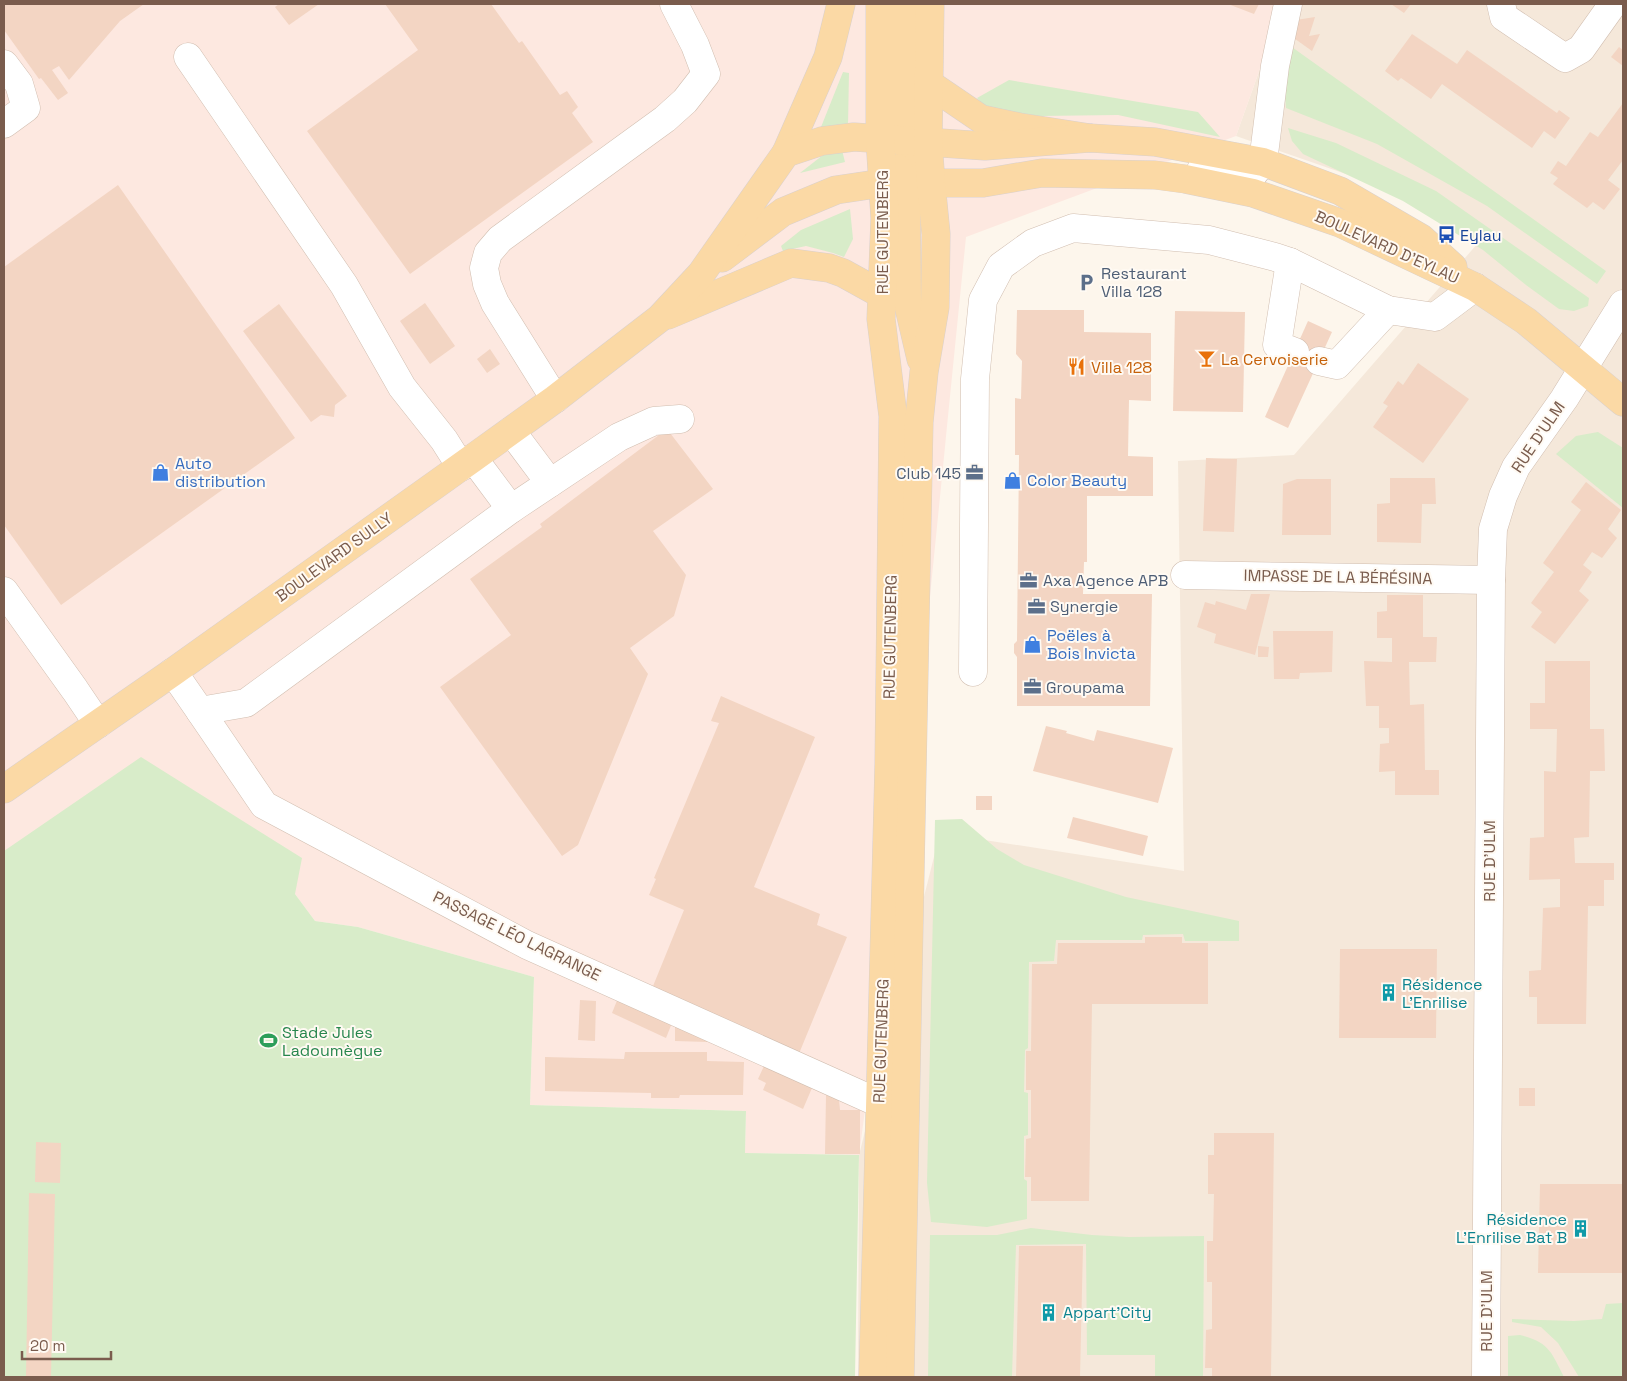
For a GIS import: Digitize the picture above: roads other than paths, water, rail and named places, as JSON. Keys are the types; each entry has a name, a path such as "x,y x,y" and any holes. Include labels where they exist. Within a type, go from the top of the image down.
{"main road":[{"name":"BOULEVARD SULLY","path":"4,789 173,672 511,431 660,318 701,274 786,153 828,57 841,4"},
{"path":"880,4 905,140"},
{"path":"905,140 907,4"},
{"path":"905,140 928,83 930,4"},
{"name":"BOULEVARD D'EYLAU","path":"928,83 981,119 1090,138 1155,142 1264,162 1340,191 1421,238 1475,288"},
{"path":"786,153 822,141 854,137 905,140"},
{"name":"BOULEVARD D'EYLAU","path":"905,140 985,146 1090,138"},
{"name":"RUE GUTENBERG","path":"900,1377 919,432 924,372 907,299 905,140"},
{"name":"RUE GUTENBERG","path":"873,1377 889,764 893,416 881,319 881,294 885,218 907,183 905,140"},
{"name":"BOULEVARD D'EYLAU","path":"907,183 983,183 1042,173 1155,175 1253,193 1340,223 1475,288 1526,321 1623,402"},
{"name":"BOULEVARD SULLY","path":"701,274 783,212 836,190 907,183"},
{"name":"BOULEVARD SULLY","path":"660,318 791,263 829,268 843,273 881,294"}],"street":[{"path":"555,399 495,303 487,284 484,268 488,253 500,239 665,119 685,101 706,74 695,45 674,4"},
{"path":"1155,175 1183,167 1250,178 1264,162 1275,66 1288,4"},
{"path":"1501,4 1504,17 1565,58 1581,49 1612,4"},
{"path":"188,57 344,285 402,387 444,440 511,509"},
{"path":"4,64 19,84 26,108 4,124"},
{"path":"973,672 975,379 983,300 1001,266 1033,243 1073,228 1209,240 1290,262 1388,310 1436,317 1475,288"},
{"path":"1290,262 1277,345 1306,356 1337,364 1388,310"},
{"name":"RUE D'ULM","path":"1486,1377 1490,580 1493,530 1503,496 1516,467 1583,369 1623,304"},
{"path":"200,711 246,703 511,509 619,437 654,421 680,418"},
{"path":"511,431 550,483"},
{"name":"IMPASSE DE LA BÉRÉSINA","path":"1185,575 1490,580"},
{"path":"4,591 98,724"},
{"name":"PASSAGE LÉO LAGRANGE","path":"173,672 264,805 527,945 879,1104"}],"place":[{"name":"Eylau","path":"1446,235"},
{"name":"Restaurant Villa 128","path":"1087,282"},
{"name":"La Cervoiserie","path":"1207,359"},
{"name":"Villa 128","path":"1077,367"},
{"name":"Auto distribution","path":"161,472"},
{"name":"Club 145","path":"975,473"},
{"name":"Color Beauty","path":"1013,480"},
{"name":"Axa Agence APB","path":"1029,580"},
{"name":"Synergie","path":"1036,606"},
{"name":"Poëles à Bois Invicta","path":"1033,644"},
{"name":"Groupama","path":"1032,687"},
{"name":"Résidence L'Enrilise","path":"1388,993"},
{"name":"Stade Jules Ladoumègue","path":"268,1041"},
{"name":"Résidence L'Enrilise Bat B","path":"1581,1228"},
{"name":"Appart'City","path":"1049,1312"}]}
